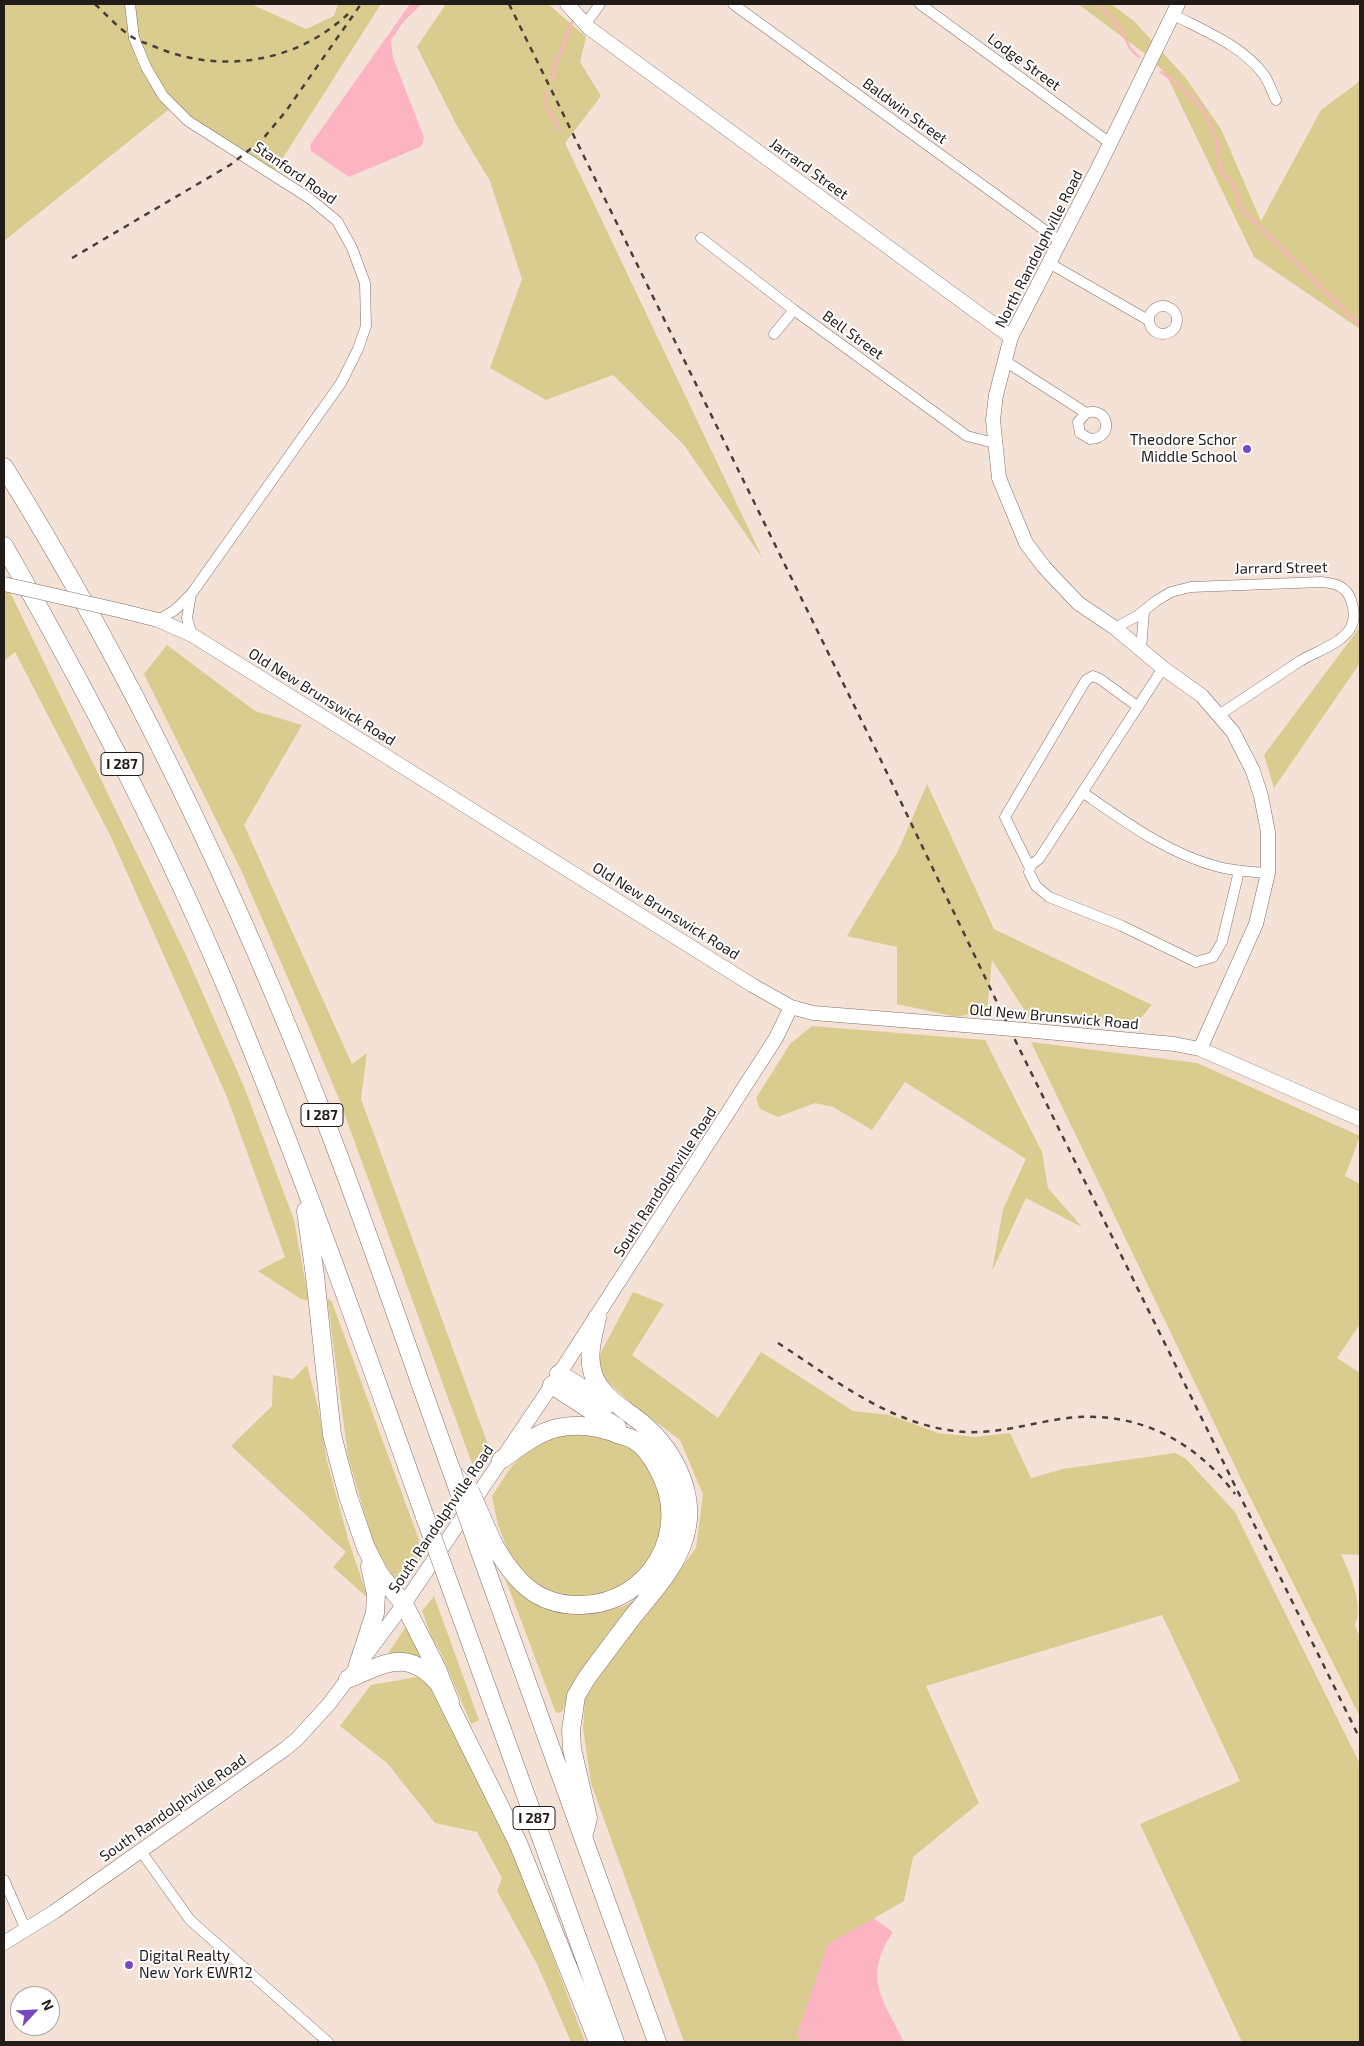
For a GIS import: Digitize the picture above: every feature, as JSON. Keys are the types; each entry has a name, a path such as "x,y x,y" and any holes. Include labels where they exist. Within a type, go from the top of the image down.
{"highway":[{"name":"I 287","path":"4,466 72,584 135,699 169,767 244,927 330,1134 452,1472 486,1546 583,1837 657,2042"},
{"name":"I 287","path":"4,546 40,608 114,748 178,880 233,1004 300,1174 615,2042"},
{"path":"300,1174 316,1276 332,1435 348,1496 366,1548 376,1594 375,1613 353,1672"},
{"path":"583,1837 588,1818 572,1750 571,1730 576,1696 586,1679 665,1577 684,1540 688,1508 684,1484 670,1454 657,1436 616,1405 599,1387 593,1375 590,1347 597,1318"},
{"path":"556,1380 610,1405 616,1405"},
{"path":"486,1546 515,1577 540,1597 569,1605 609,1601 628,1592 644,1579 660,1557 668,1535 671,1510 663,1477 654,1462 634,1440 556,1380"},
{"path":"501,1460 555,1428 592,1426 607,1429 634,1440"},
{"path":"366,1548 380,1575 404,1604 437,1669 450,1702 518,1843 598,2042"},
{"path":"353,1672 391,1661 412,1663 430,1674 439,1684 450,1702"}],"main road":[{"name":"Jarrard Street","path":"567,4 589,28 1011,337"},
{"name":"North Randolphville Road","path":"1175,9 1110,144 1011,337 996,395 993,420 999,478 1026,543 1044,567 1078,603 1115,628 1163,668 1202,696 1219,715 1243,750 1258,788 1268,832 1268,873 1256,924 1200,1049"},
{"name":"Old New Brunswick Road","path":"4,584 158,620 192,635 791,1007 823,1015 1025,1030 1174,1044 1200,1049 1360,1120"},
{"name":"South Randolphville Road","path":"4,1943 26,1930 292,1744 324,1710 404,1604 556,1380 776,1038 791,1007"}],"street":[{"name":"Stanford Road","path":"130,4 134,38 146,67 162,96 188,121 309,198 336,221 352,248 365,283 366,326 358,349 341,383 192,593 175,610 158,620"},
{"path":"589,28 587,22 600,4"},
{"name":"Baldwin Street","path":"733,4 1060,242"},
{"name":"Lodge Street","path":"920,4 1110,144"},
{"path":"1175,9 1244,54 1264,75 1276,100"},
{"name":"Bell Street","path":"701,238 794,310 967,436 994,444"},
{"path":"1049,263 1148,320"},
{"path":"774,334 794,310"},
{"path":"1005,361 1086,413"},
{"name":"Jarrard Street","path":"1115,628 1144,612 1156,600 1171,592 1190,587 1321,582 1337,585 1347,592 1353,606 1354,615 1351,628 1347,632 1336,642 1302,660 1219,715"},
{"name":"Stanford Road","path":"192,593 186,618 192,635"},
{"path":"1141,649 1144,612"},
{"path":"1030,868 1038,859 1163,668"},
{"path":"1137,706 1100,679 1094,676 1086,680 1005,817 1030,868 1029,872 1036,886 1049,897 1122,926 1196,962 1213,957 1222,942 1239,871"},
{"path":"1082,792 1169,848 1200,862 1239,871 1268,873"},
{"path":"140,1850 190,1920 328,2042"},
{"path":"4,1880 26,1930"}],"shaded area":[{"path":"4,4 251,4 306,29 334,16 338,4 381,4 272,175 173,106 4,241"},
{"path":"410,4 422,4 404,21 391,40 393,58 424,137 422,146 349,177 311,151 310,145"},
{"path":"446,4 548,4 586,37 580,62 601,96 565,143 763,559 684,445 613,375 546,400 490,368 522,279 490,181 456,124 417,47"},
{"path":"1078,4 1111,4 1134,21 1185,77 1221,129 1261,221 1321,110 1360,81 1360,329 1254,257 1166,74 1145,54"},
{"path":"4,590 9,590 185,953 245,1089 294,1220 309,1301 301,1299 258,1271 285,1257 227,1097 111,837 15,652 4,661"},
{"path":"1360,627 1360,663 1274,788 1264,755"},
{"path":"167,645 255,711 302,725 244,825 352,1064 367,1053 361,1099 490,1450 475,1472 339,1099 241,870 144,674"},
{"path":"927,784 994,929 1152,1005 1138,1021 1029,1017 992,960 987,1010 957,1017 897,1004 897,947 847,936 898,851"},
{"path":"812,1026 985,1040 1042,1152 1048,1188 1082,1227 1026,1198 992,1271 1003,1209 1026,1159 905,1082 872,1130 833,1107 815,1103 778,1117 760,1109 756,1098 790,1044"},
{"path":"1031,1042 1197,1063 1360,1136 1345,1176 1360,1184 1360,1324 1337,1358 1360,1373 1360,1555 1341,1554 1352,1580 1357,1599 1358,1608 1355,1625 1360,1638 1360,1717 1245,1487"},
{"path":"633,1292 664,1304 632,1355 718,1418 761,1352 853,1411 889,1415 938,1433 975,1437 1010,1433 1031,1478 1063,1469 1175,1453 1186,1459 1235,1512 1360,1764 1360,2042 1242,2042 1140,1824 1240,1781 1162,1615 926,1686 979,1803 913,1857 904,1901 829,1944 797,2034 802,2042 684,2042 591,1783 583,1728 585,1695 696,1548 703,1494 680,1440 632,1404 605,1379 598,1358"},
{"path":"327,1297 332,1302 423,1551 397,1581 375,1551 348,1456"},
{"path":"307,1365 319,1411 326,1457 348,1539 368,1598 333,1567 346,1552 231,1446 272,1406 273,1375 293,1379"},
{"path":"564,1431 609,1437 627,1446 645,1461 660,1493 663,1523 661,1537 647,1567 612,1593 566,1599 545,1592 514,1565 498,1525 492,1496 511,1467 533,1445"},
{"path":"502,1570 512,1582 607,1607 609,1610 624,1606 636,1599 604,1638 606,1640 576,1680 562,1712 556,1713"},
{"path":"434,1596 479,1720 471,1724 441,1653 431,1636 422,1611"},
{"path":"408,1627 431,1667 402,1654 390,1654 389,1652 405,1628"},
{"path":"417,1677 427,1680 433,1686 521,1871 585,2042 571,2042 537,1964 497,1891 502,1878 477,1832 435,1823 387,1763 340,1726 371,1685"},
{"path":"874,1918 893,1932 884,1948 877,1976 883,2000 904,2042 802,2042 797,2034 828,1944"}],"waterway":[{"path":"1097,4 1113,19 1130,48 1139,57"},
{"path":"553,80 554,69 573,20"},
{"path":"1161,72 1179,85 1202,108 1217,140 1220,171 1233,184 1243,211 1360,324"},
{"path":"546,92 546,106 560,130"}],"railway":[{"path":"95,4 122,30 139,41 178,55 230,62 256,59 281,53 305,44 327,31 348,14"},
{"path":"72,258 230,165 262,140 286,111 361,4"},
{"path":"509,4 876,750 1017,1044 1360,1739"},
{"path":"778,1343 859,1396 902,1417 924,1425 962,1432 977,1432 1060,1419 1086,1417 1112,1418 1136,1423 1159,1431 1200,1457 1235,1494"}],"place":[{"name":"Theodore Schor Middle School","path":"1247,449"},
{"name":"Digital Realty New York EWR12","path":"129,1965"}]}
